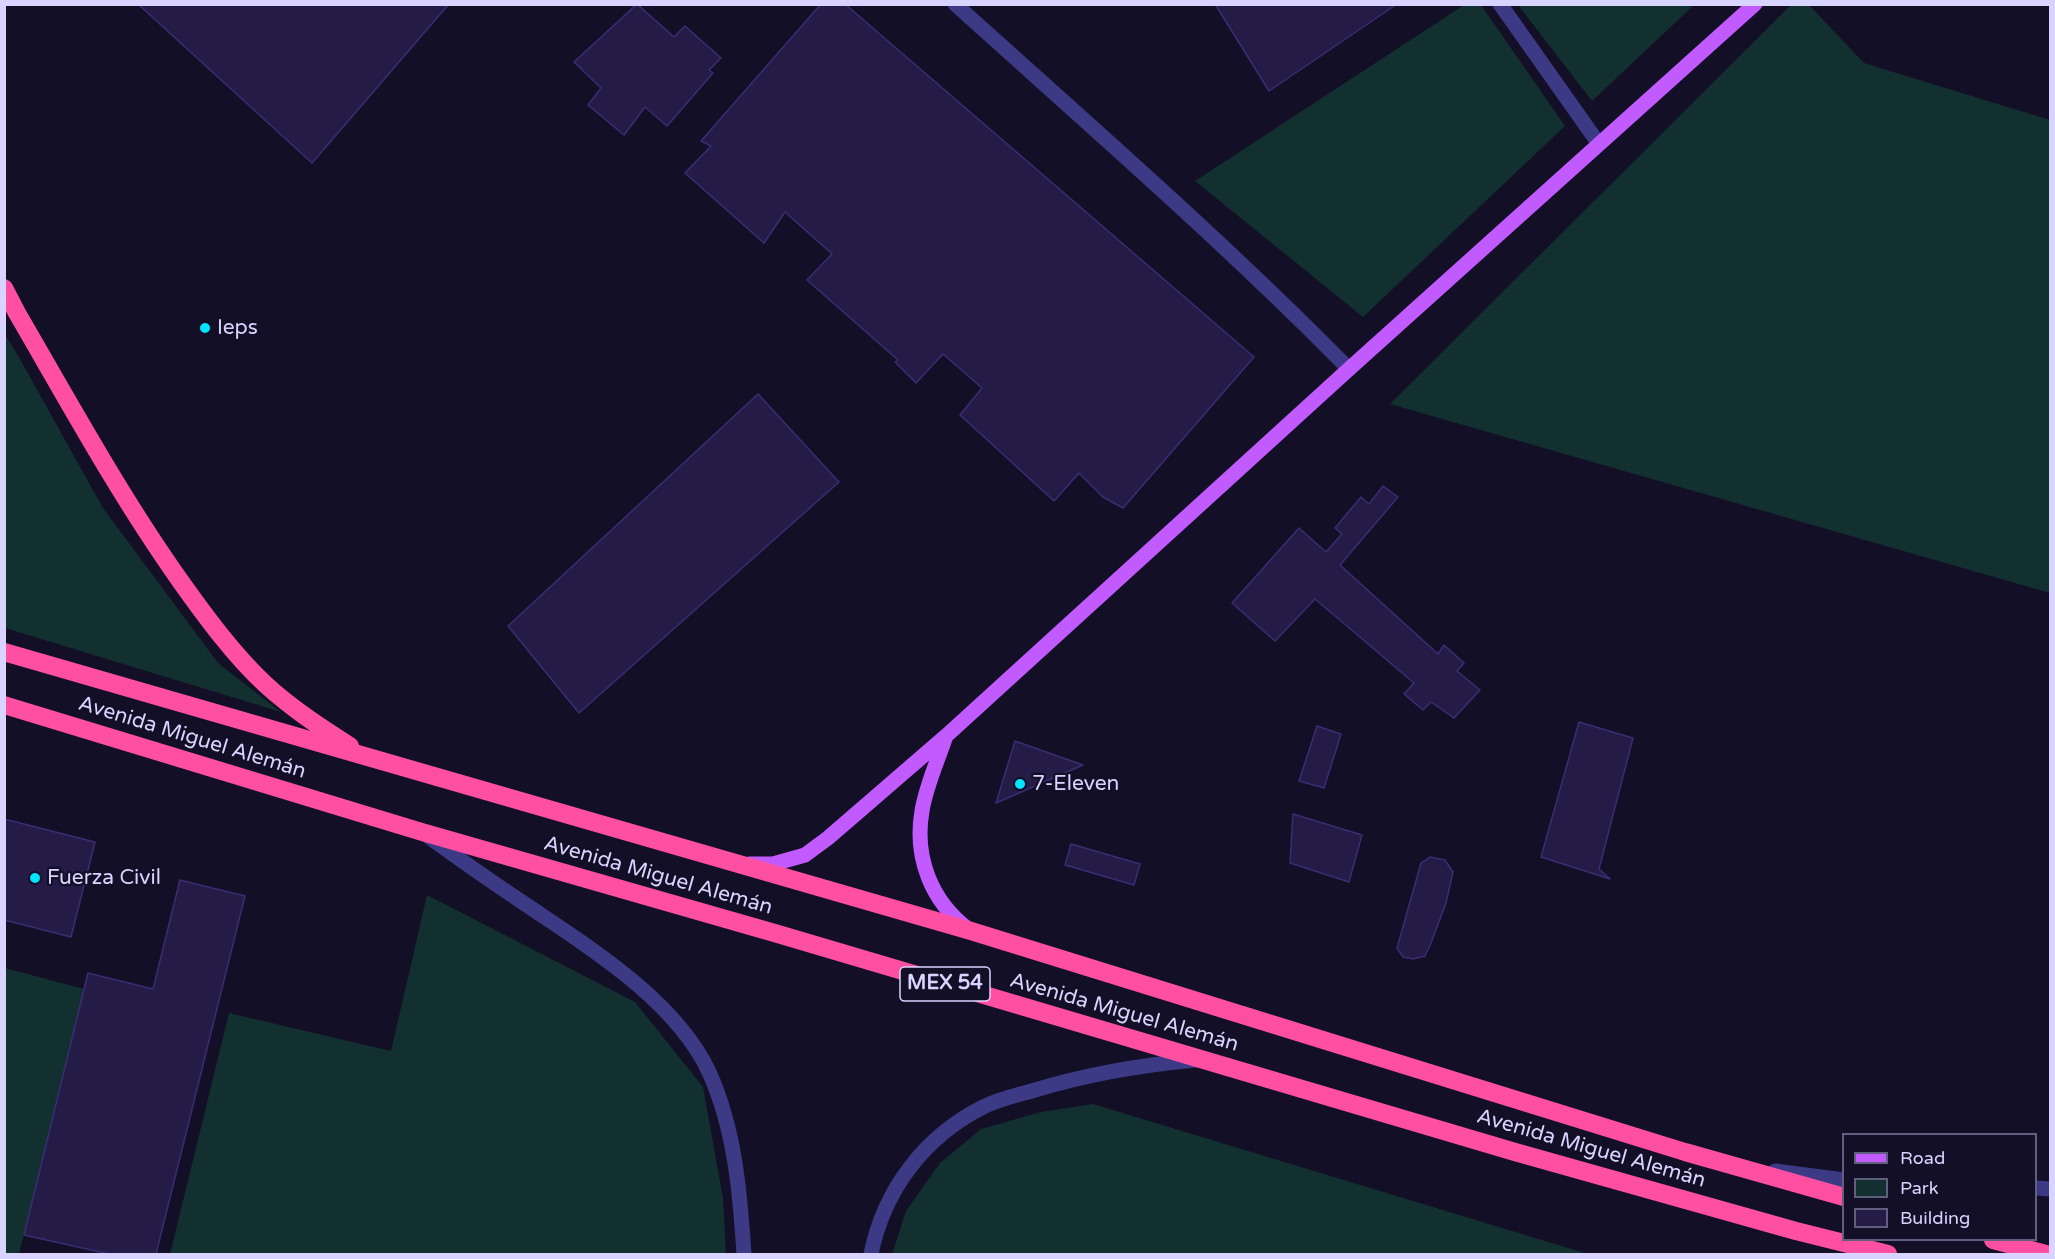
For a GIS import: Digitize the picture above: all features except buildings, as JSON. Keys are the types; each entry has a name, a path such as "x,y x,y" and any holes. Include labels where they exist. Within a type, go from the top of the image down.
{"highway":[{"path":"4,288 10,307 136,514 158,549 217,629 242,660 289,705 372,759"},
{"name":"Avenida Miguel Alemán","path":"4,652 971,931 1685,1152 1842,1196"},
{"name":"Avenida Miguel Alemán","path":"4,705 422,832 778,934 1526,1155 1796,1231 1888,1254"},
{"path":"2000,1241 2046,1254"}],"main road":[{"path":"730,862 773,864 805,855 816,849 946,736 1348,369 1755,4"},
{"path":"946,736 922,809 920,845 927,873 945,910 971,931"}],"street":[{"path":"955,4 1203,227 1348,369"},
{"path":"1500,4 1599,144"},
{"path":"422,832 640,986 682,1029 708,1071 730,1136 740,1196 744,1254"},
{"path":"871,1254 875,1236 893,1191 923,1151 955,1125 984,1106 1090,1075 1164,1063 1201,1060"},
{"path":"1685,1152 1767,1170 1842,1180"}],"green space":[{"path":"1464,5 1481,5 1565,126 1363,317 1195,181"},
{"path":"1518,5 1694,5 1592,101"},
{"path":"1791,5 1809,5 1864,63 2050,120 2050,593 1390,404"},
{"path":"5,334 103,508 218,663 281,712 5,628"},
{"path":"427,895 635,1002 703,1087 723,1198 726,1254 170,1254 229,1013 391,1051"},
{"path":"5,968 84,989 19,1254 5,1254"},
{"path":"1093,1104 1588,1254 892,1254 906,1211 940,1163 981,1129 1041,1112"}],"place":[{"name":"Ieps","path":"205,328"},
{"name":"7-Eleven","path":"1020,784"},
{"name":"Fuerza Civil","path":"35,878"}]}
